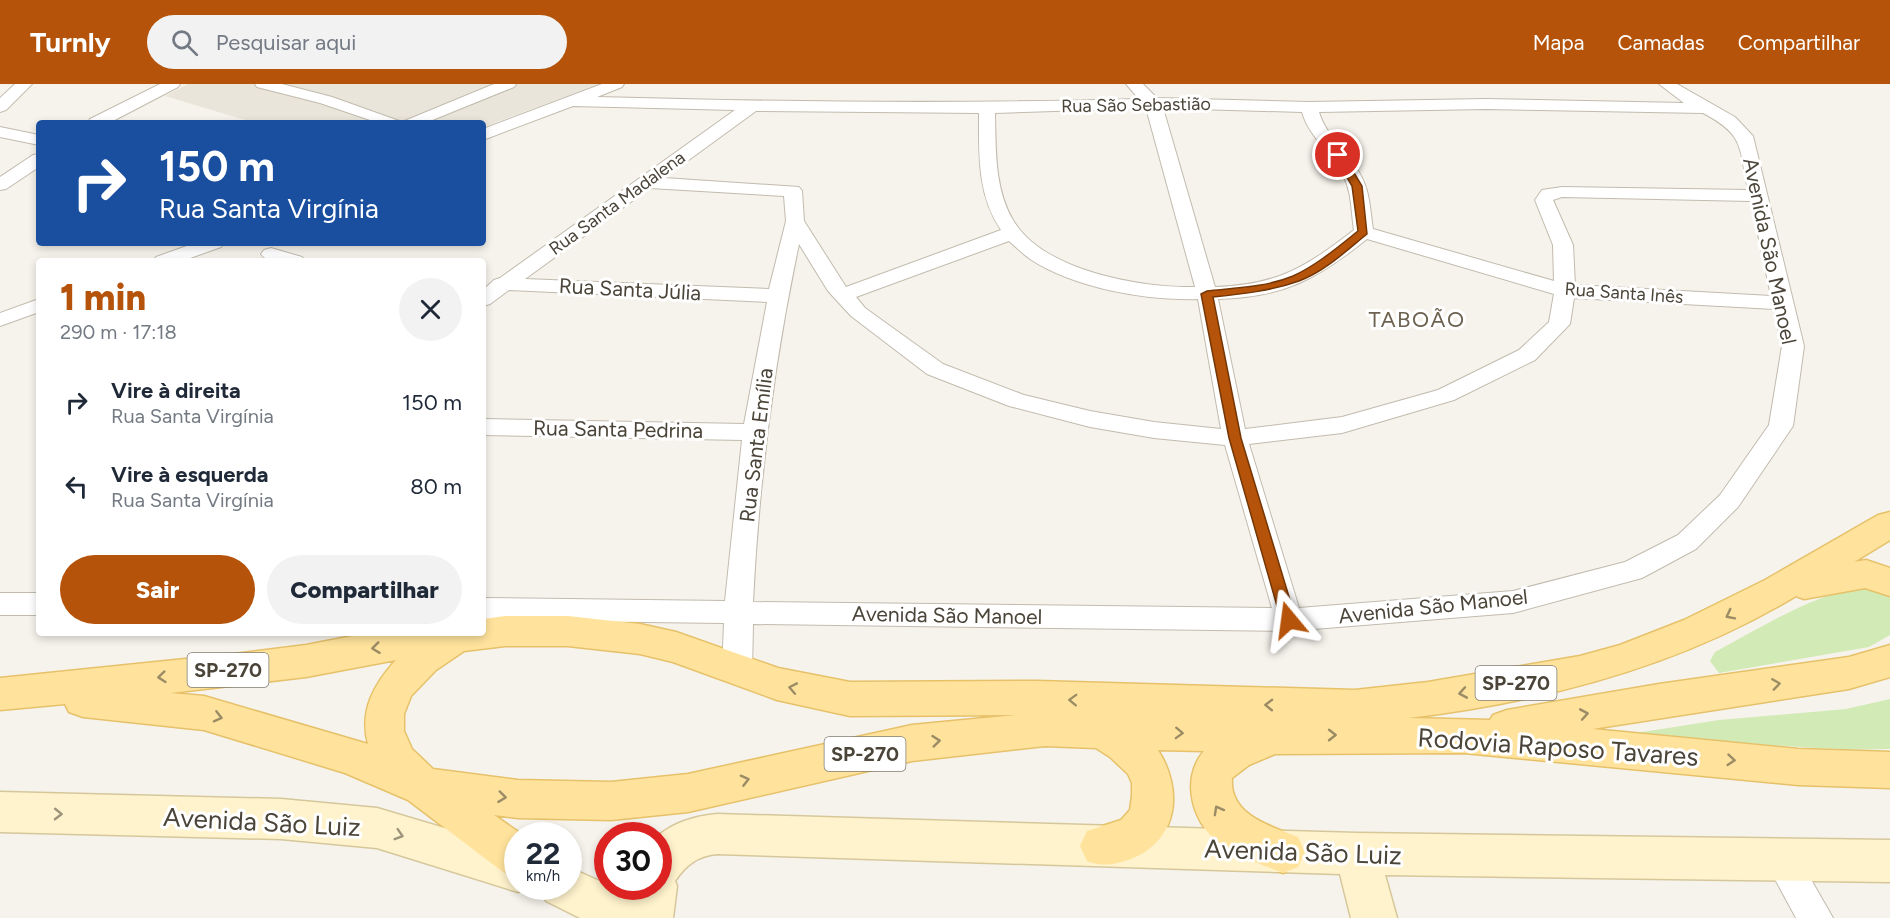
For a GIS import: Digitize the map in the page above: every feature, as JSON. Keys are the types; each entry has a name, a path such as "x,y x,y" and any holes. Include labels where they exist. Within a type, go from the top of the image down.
{"main road":[{"name":"Rodovia Raposo Tavares","path":"423,787 518,799 611,801 688,793 912,743 1045,729 1104,716 1355,707 1428,699 1580,672 1625,659 1697,631 1778,590 1890,524"},
{"path":"1778,590 1839,577 1866,574 1890,582"},
{"name":"SP-270","path":"486,634 505,631 568,631 640,639 707,657 737,671 777,684 850,699 1037,698 1104,716"},
{"name":"SP-270","path":"0,695 234,670 306,661 369,648 474,636"},
{"path":"455,639 431,652 410,669 394,688 385,710 384,730 389,749 400,765 423,787 504,847"},
{"path":"1464,735 1659,701 1849,673 1890,661"},
{"name":"SP-270","path":"0,695 98,700 204,713 353,757 423,787"},
{"name":"Rodovia Raposo Tavares","path":"1104,716 1273,736 1464,735 1798,767 1890,770"},
{"path":"1102,846 1130,839 1140,830 1149,817 1154,790 1145,763 1104,716"},
{"path":"1273,736 1236,753 1218,765 1210,784 1212,800 1222,818 1239,834 1283,852"},
{"name":"Avenida São Luiz","path":"0,812 280,819 377,828 504,867"},
{"name":"Avenida São Luiz","path":"672,851 682,842 699,835 717,834 1357,854 1890,861"},
{"path":"1357,854 1374,918"},
{"path":"582,896 629,918"},
{"path":"650,918 653,900"}],"street":[{"path":"0,107 24,84"},
{"path":"102,120 172,84"},
{"path":"263,84 326,100 386,120"},
{"path":"418,120 508,84"},
{"path":"486,134 612,84"},
{"name":"Avenida São Manoel","path":"486,609 1289,620 1513,602 1632,571 1687,542 1729,501 1781,426 1793,346 1745,136 1733,123 1704,108 1667,84"},
{"path":"1144,90 1207,294 1235,438 1289,620"},
{"name":"Rua São Sebastião","path":"569,101 752,106 987,108 1144,90 1309,107 1475,104 1704,108"},
{"name":"Rua Santa Madalena","path":"486,298 752,106"},
{"path":"987,108 990,188 998,210 1012,233 1027,248 1079,274 1129,287 1168,293 1207,294 1256,290 1297,278 1326,261 1364,232 1357,186 1338,155 1312,122 1309,107"},
{"path":"0,132 36,142"},
{"path":"0,185 36,161"},
{"path":"645,183 793,191 795,221 842,295 858,312 935,369 1017,401 1101,421 1154,430 1235,438 1342,425 1446,395 1527,356 1559,324 1565,291 1563,245 1544,200 1548,194 1562,192 1757,195"},
{"name":"Rua Santa Emília","path":"737,671 738,612 753,432 777,296 795,221"},
{"name":"Rua Santa Inês","path":"1364,232 1565,291 1785,303"},
{"path":"842,295 1012,233"},
{"path":"171,258 205,246"},
{"path":"271,254 285,258"},
{"name":"Rua Santa Júlia","path":"486,284 777,296"},
{"path":"0,320 36,306"},
{"name":"Rua Santa Pedrina","path":"486,427 753,432"},
{"path":"0,604 36,604"},
{"path":"640,639 704,612"},
{"path":"1781,860 1815,918"}],"shaded area":[{"path":"188,84 600,84 486,126 486,120 245,120 165,96"}],"green space":[{"path":"1863,586 1890,591 1890,635 1869,647 1719,673 1710,661 1715,652 1787,613 1824,597"},
{"path":"1890,699 1890,749 1795,747 1636,733 1719,720 1846,709"}],"district":[{"name":"TABOÃO","path":"1417,319"}],"route":[{"path":"1289,620 1235,438 1207,294 1256,290 1297,278 1326,261 1364,232 1357,186 1338,155"}]}
